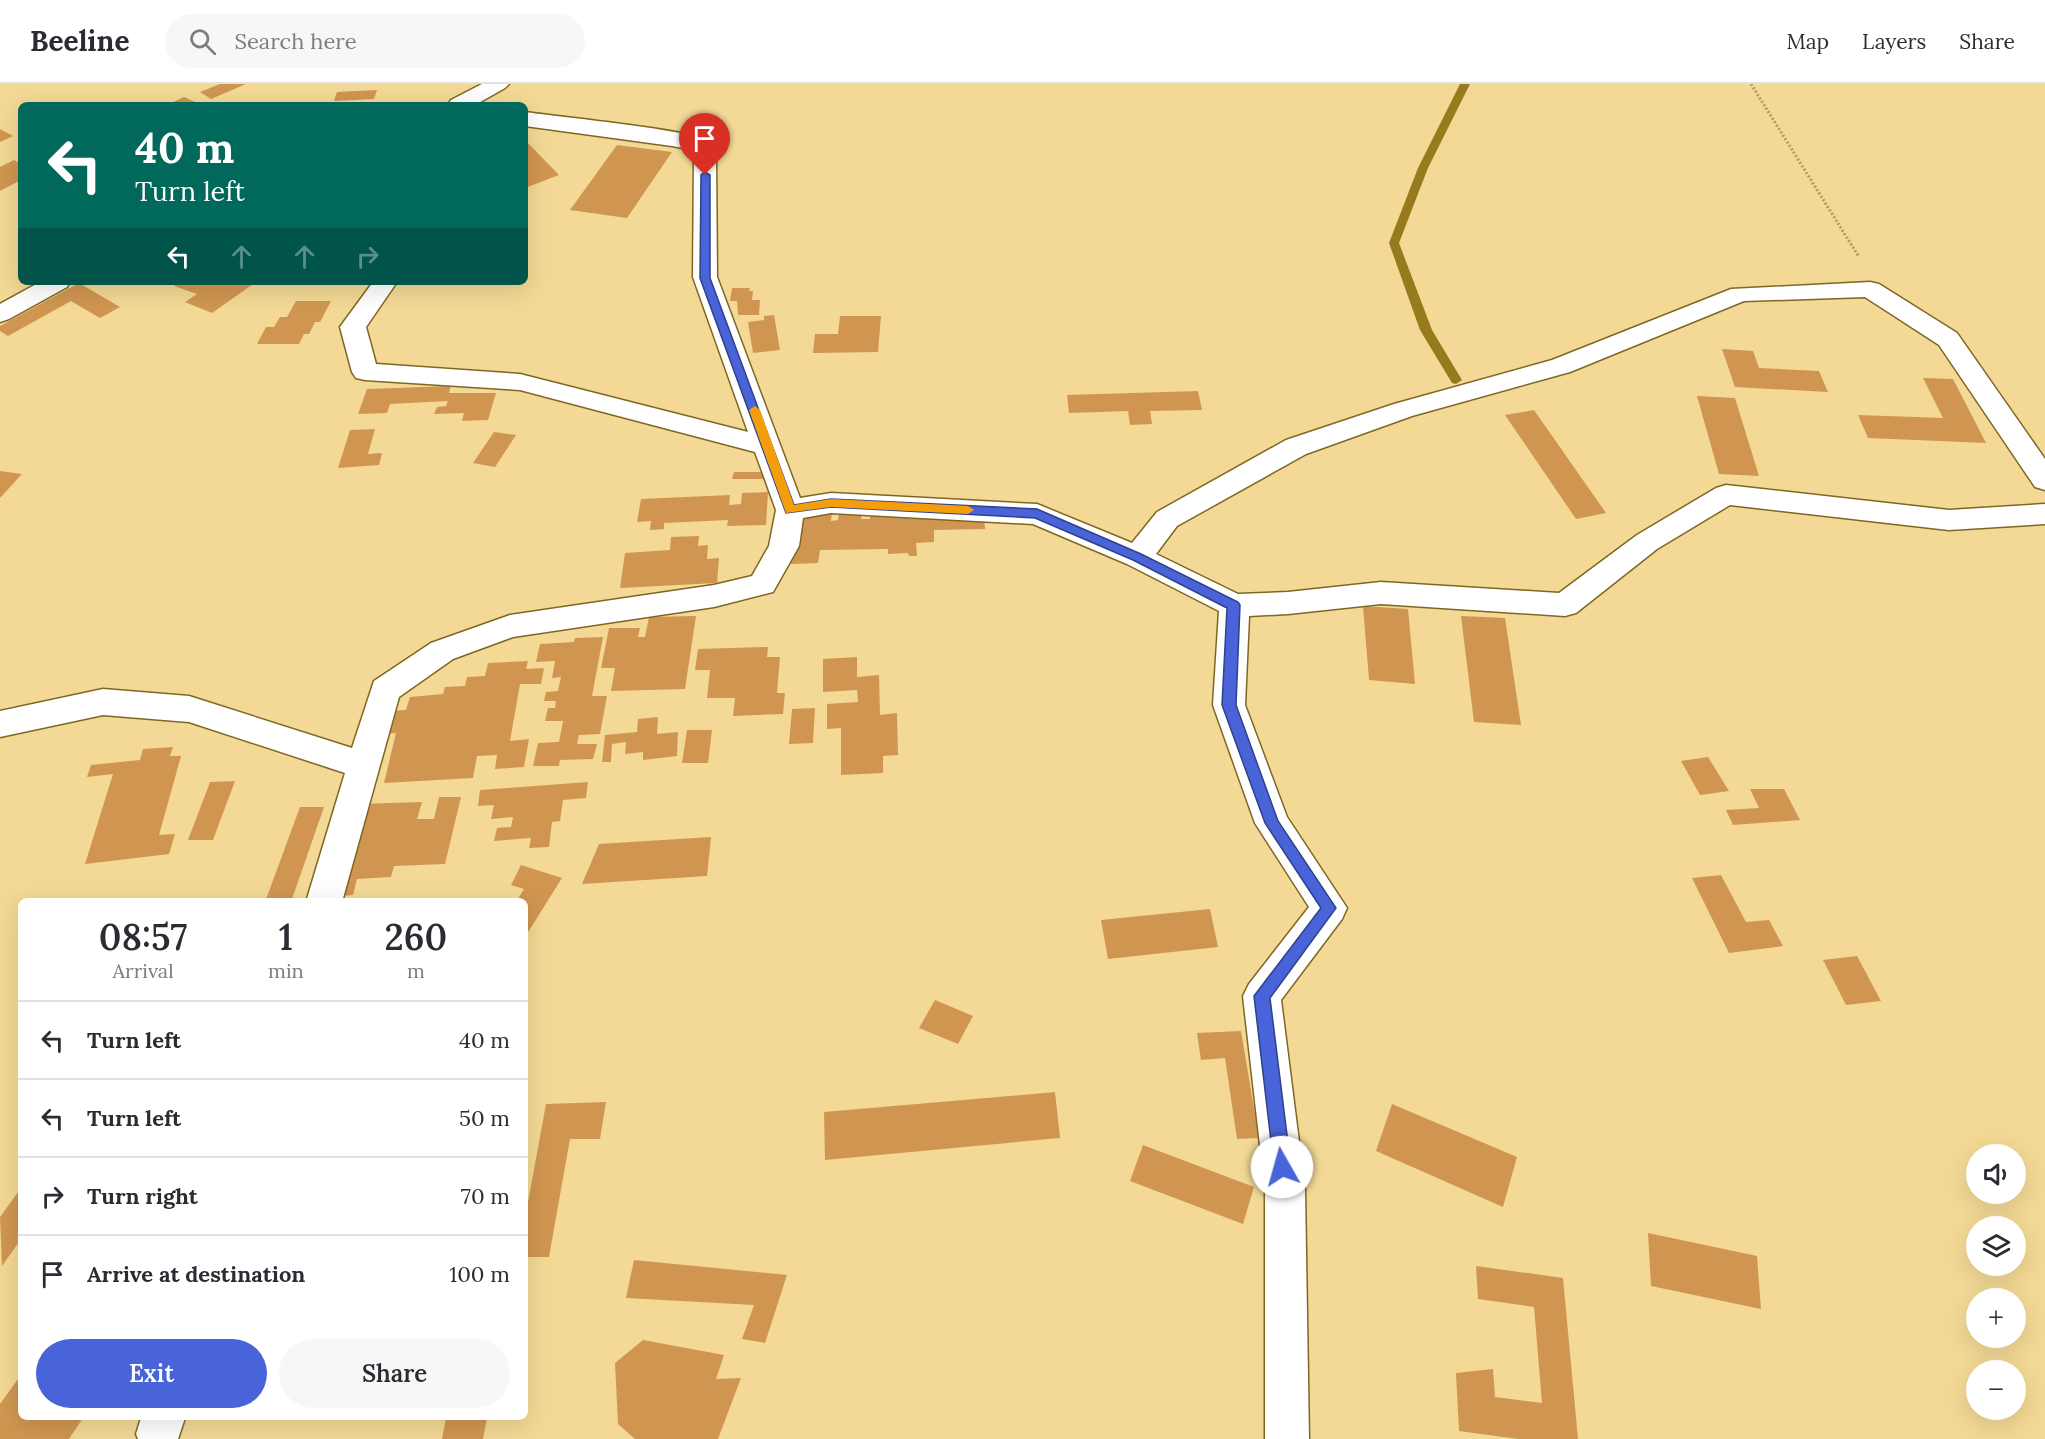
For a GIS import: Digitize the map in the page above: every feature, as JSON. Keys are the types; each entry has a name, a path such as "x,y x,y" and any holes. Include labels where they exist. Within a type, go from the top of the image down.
{"street":[{"path":"465,102 498,84"},
{"path":"325,898 385,690 442,651 510,626 714,596 762,584 784,546 790,510 705,278 705,155 696,144 672,139 528,119"},
{"path":"0,314 53,285"},
{"path":"383,285 354,327 365,372 520,382 768,446"},
{"path":"1137,557 1167,519 1296,447 1403,410 1561,366 1740,294 1870,289 1948,339 2045,480"},
{"path":"790,510 831,503 1037,514 1137,557 1234,605 1288,603 1381,593 1565,605 1647,542 1726,495 1949,519 2045,514"},
{"path":"1234,605 1229,705 1272,823 1329,908 1262,996 1285,1189 1287,1439"},
{"path":"0,724 103,702 189,709 363,765"}],"path":[{"path":"1751,84 1862,261 1870,289"}],"building":[{"path":"220,84 246,84 211,99 200,92"},
{"path":"377,90 374,99 334,101 337,92"},
{"path":"184,97 195,102 173,102"},
{"path":"0,129 13,136 0,142"},
{"path":"528,143 559,175 528,187"},
{"path":"617,145 672,152 627,218 570,210"},
{"path":"14,160 18,162 18,182 0,191 0,167"},
{"path":"75,285 82,285 120,307 100,318 71,301 8,336 0,331 0,326"},
{"path":"252,285 212,313 185,302 197,294 174,286"},
{"path":"732,288 750,288 749,291 753,291 752,300 760,300 759,315 738,315 737,301 730,301"},
{"path":"296,301 331,301 320,322 315,322 309,334 304,334 299,344 257,344 266,327 274,327 280,317 287,317"},
{"path":"774,315 780,350 753,353 748,322 764,320 764,316"},
{"path":"840,316 881,316 878,352 813,353 815,334 838,334"},
{"path":"1722,349 1753,351 1759,368 1819,371 1828,392 1735,387"},
{"path":"1923,378 1953,379 1986,443 1868,438 1858,415 1943,418"},
{"path":"451,386 449,393 496,393 488,420 462,421 464,413 434,414 437,407 446,406 448,401 390,404 387,413 358,414 367,389"},
{"path":"1198,391 1202,410 1150,411 1152,424 1130,425 1128,411 1069,413 1067,395"},
{"path":"1697,396 1735,398 1759,476 1719,474"},
{"path":"1534,410 1606,513 1576,519 1505,415"},
{"path":"375,429 368,454 382,453 379,465 338,468 350,430"},
{"path":"494,432 516,435 495,467 473,463"},
{"path":"0,471 22,474 0,498"},
{"path":"734,472 764,472 764,479 732,479"},
{"path":"768,492 766,525 727,526 728,520 664,523 664,529 650,530 651,521 637,522 641,499 730,495 729,505 741,504 742,493"},
{"path":"870,510 884,510 884,517 984,514 985,529 934,530 934,542 916,543 917,556 909,556 908,553 888,554 888,549 820,550 818,563 791,564 792,547 800,547 801,524 794,512 832,511 831,521 838,520 839,513 862,512 861,519 870,519"},
{"path":"699,536 698,546 708,545 707,559 719,558 717,583 620,588 625,553 670,550 671,537"},
{"path":"1363,606 1408,609 1415,684 1369,680"},
{"path":"696,616 685,689 611,691 615,668 601,668 609,628 640,628 638,637 645,637 649,617"},
{"path":"1461,616 1505,618 1521,725 1474,722"},
{"path":"603,637 592,696 607,696 600,734 579,735 577,744 597,744 593,759 560,760 559,766 533,766 538,743 559,742 563,721 545,721 548,708 555,708 556,701 544,701 546,692 558,691 561,677 552,678 555,661 536,662 540,644 574,642 575,638"},
{"path":"768,647 767,657 780,657 777,693 785,693 783,714 733,716 735,698 707,698 710,670 695,670 698,649"},
{"path":"857,657 857,677 879,675 880,715 897,713 898,755 883,756 883,773 841,775 841,728 827,729 827,704 858,702 857,690 823,692 823,659"},
{"path":"528,661 526,669 544,668 541,684 520,684 510,741 529,739 524,767 495,769 497,755 477,756 473,778 384,783 396,733 384,734 389,711 406,710 410,697 443,694 445,687 465,686 467,677 485,676 488,663"},
{"path":"815,708 813,743 789,744 792,709"},
{"path":"658,717 657,734 678,732 677,756 643,760 643,752 625,754 626,742 612,744 611,762 602,762 605,735 637,732 638,719"},
{"path":"687,730 712,730 708,763 682,763"},
{"path":"173,747 170,756 181,756 159,835 175,834 169,854 85,864 113,774 87,777 91,765 140,760 143,749"},
{"path":"1708,757 1729,791 1700,795 1681,761"},
{"path":"235,781 213,840 188,840 210,782"},
{"path":"588,782 586,798 563,800 560,821 552,822 549,847 529,848 531,838 494,841 497,828 511,827 513,817 491,819 494,805 478,806 480,790"},
{"path":"1750,789 1784,789 1800,820 1733,825 1726,810 1759,808"},
{"path":"439,797 461,797 445,864 394,866 391,877 357,879 353,895 333,897 358,804 422,802 417,819 434,819"},
{"path":"300,807 324,807 292,898 266,898"},
{"path":"711,837 707,876 582,884 599,844"},
{"path":"521,865 562,878 528,932 528,898 518,898 524,889 511,885"},
{"path":"1721,875 1746,922 1769,920 1783,946 1729,953 1692,878"},
{"path":"1210,909 1218,947 1108,959 1101,920"},
{"path":"1857,956 1881,1001 1846,1005 1823,960"},
{"path":"935,1000 973,1016 958,1044 919,1028"},
{"path":"1241,1031 1259,1138 1237,1139 1225,1058 1201,1060 1197,1033"},
{"path":"1055,1092 1060,1138 825,1160 824,1112"},
{"path":"606,1102 600,1139 570,1139 549,1257 528,1257 528,1202 546,1104"},
{"path":"1392,1104 1517,1157 1503,1207 1376,1151"},
{"path":"1143,1145 1254,1187 1243,1224 1130,1181"},
{"path":"18,1192 18,1243 2,1266 0,1217"},
{"path":"1648,1233 1757,1256 1761,1309 1651,1286"},
{"path":"634,1260 787,1275 765,1343 742,1339 754,1305 626,1298"},
{"path":"1476,1266 1563,1278 1578,1439 1518,1439 1459,1431 1456,1373 1493,1369 1495,1397 1542,1403 1534,1307 1478,1299"},
{"path":"643,1340 724,1355 716,1379 741,1378 718,1439 635,1439 618,1424 615,1363"},
{"path":"18,1379 18,1420 82,1420 69,1439 0,1439 0,1404"},
{"path":"446,1420 487,1420 483,1439 442,1439"}],"waterway":[{"path":"1456,380 1426,330 1394,243 1423,168 1465,84"}],"slow traffic":[{"path":"755,410 790,510 831,503 968,510"}],"route":[{"path":"705,175 705,278 790,510 831,503 1037,514 1137,557 1234,605 1229,705 1272,823 1329,908 1262,996 1282,1167"}]}
